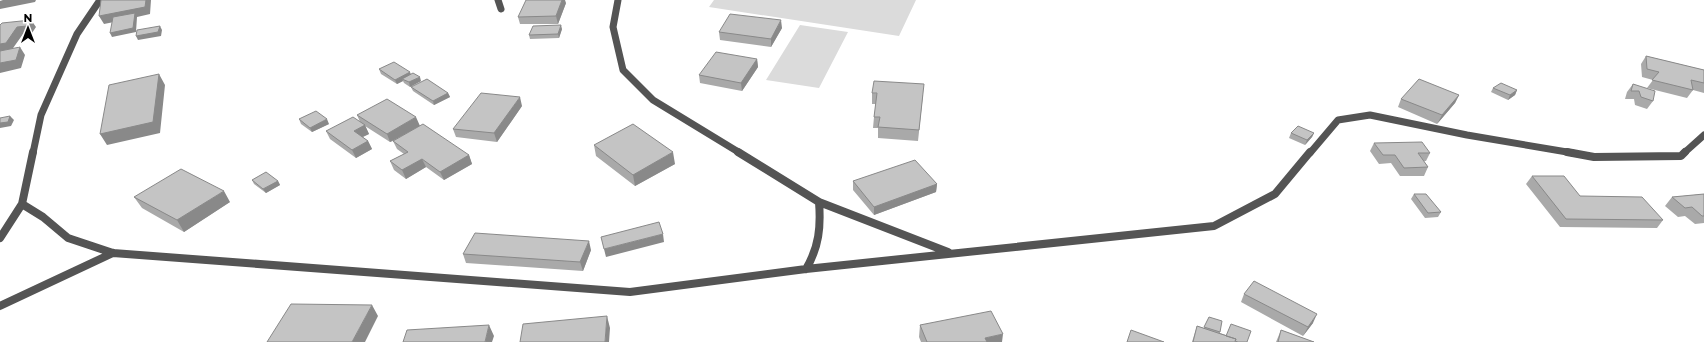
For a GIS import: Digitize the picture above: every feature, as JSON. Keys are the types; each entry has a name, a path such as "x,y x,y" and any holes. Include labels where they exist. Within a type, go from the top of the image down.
{"street":[{"path":"0,238 22,204 41,115 77,34 100,0"},
{"path":"498,0 501,9"},
{"path":"618,0 613,28 623,70 653,100 819,202 949,253"},
{"path":"22,204 43,216 68,238 112,253 630,292 806,269 1214,226 1275,194 1338,120 1370,115 1467,135 1594,157 1680,156 1704,135"},
{"path":"806,269 815,255 822,226 819,202"},
{"path":"0,306 112,253"}],"shaded area":[{"path":"714,0 916,0 899,36 709,7"},
{"path":"800,25 848,32 819,88 766,80"}],"building":[{"path":"101,0 146,0 145,7 99,16"},
{"path":"526,0 562,0 556,16 518,17"},
{"path":"135,13 133,28 110,33 113,17"},
{"path":"730,14 781,20 771,39 719,32"},
{"path":"31,20 27,26 17,27 6,43 0,44 0,25 2,23"},
{"path":"561,25 558,34 529,35 533,26"},
{"path":"160,26 158,32 136,36 137,30"},
{"path":"20,47 16,60 0,63 0,51"},
{"path":"716,52 757,59 741,83 699,75"},
{"path":"1646,56 1704,70 1704,83 1691,80 1693,90 1652,80 1659,72 1647,69"},
{"path":"394,62 410,72 395,80 379,69"},
{"path":"413,73 420,77 409,82 402,79"},
{"path":"159,74 153,122 100,134 109,85"},
{"path":"427,79 448,93 433,101 411,87"},
{"path":"1419,79 1459,95 1442,115 1401,99"},
{"path":"874,81 924,84 919,130 878,127 880,117 874,117 877,93 872,93"},
{"path":"1501,83 1517,90 1510,95 1493,88"},
{"path":"1633,84 1655,91 1653,101 1641,97 1639,91 1631,91"},
{"path":"481,93 520,97 494,133 453,129"},
{"path":"387,99 416,117 387,134 357,115"},
{"path":"316,111 327,119 310,128 299,119"},
{"path":"10,116 8,122 0,123 0,118"},
{"path":"353,117 365,125 354,131 368,141 352,150 326,131"},
{"path":"423,124 469,155 440,172 422,159 402,170 390,161 408,152 393,141"},
{"path":"633,124 673,152 633,175 594,145"},
{"path":"1298,126 1314,133 1307,140 1291,133"},
{"path":"1422,142 1430,153 1418,153 1428,167 1404,168 1395,155 1383,155 1374,143"},
{"path":"915,160 937,184 874,207 853,181"},
{"path":"181,169 224,191 177,220 134,197"},
{"path":"266,172 278,181 263,189 252,180"},
{"path":"1532,176 1564,176 1580,196 1642,197 1663,220 1566,219"},
{"path":"1414,194 1426,194 1441,212 1428,213"},
{"path":"1704,194 1704,216 1692,207 1685,208 1672,197"},
{"path":"659,222 663,234 604,249 601,237"},
{"path":"475,233 589,241 580,262 463,254"},
{"path":"1254,281 1317,314 1308,327 1244,294"},
{"path":"291,304 372,305 352,342 267,342"},
{"path":"991,311 1003,334 985,338 987,342 927,342 920,325"},
{"path":"607,316 605,342 520,342 523,324"},
{"path":"1209,317 1222,321 1220,332 1204,327"},
{"path":"1231,324 1251,331 1247,342 1238,342 1235,341 1236,339 1226,336"},
{"path":"489,325 485,342 403,342 407,330"},
{"path":"1197,326 1236,339 1235,342 1193,342"},
{"path":"1131,330 1164,342 1127,342"},
{"path":"1281,330 1314,342 1278,342"}]}
